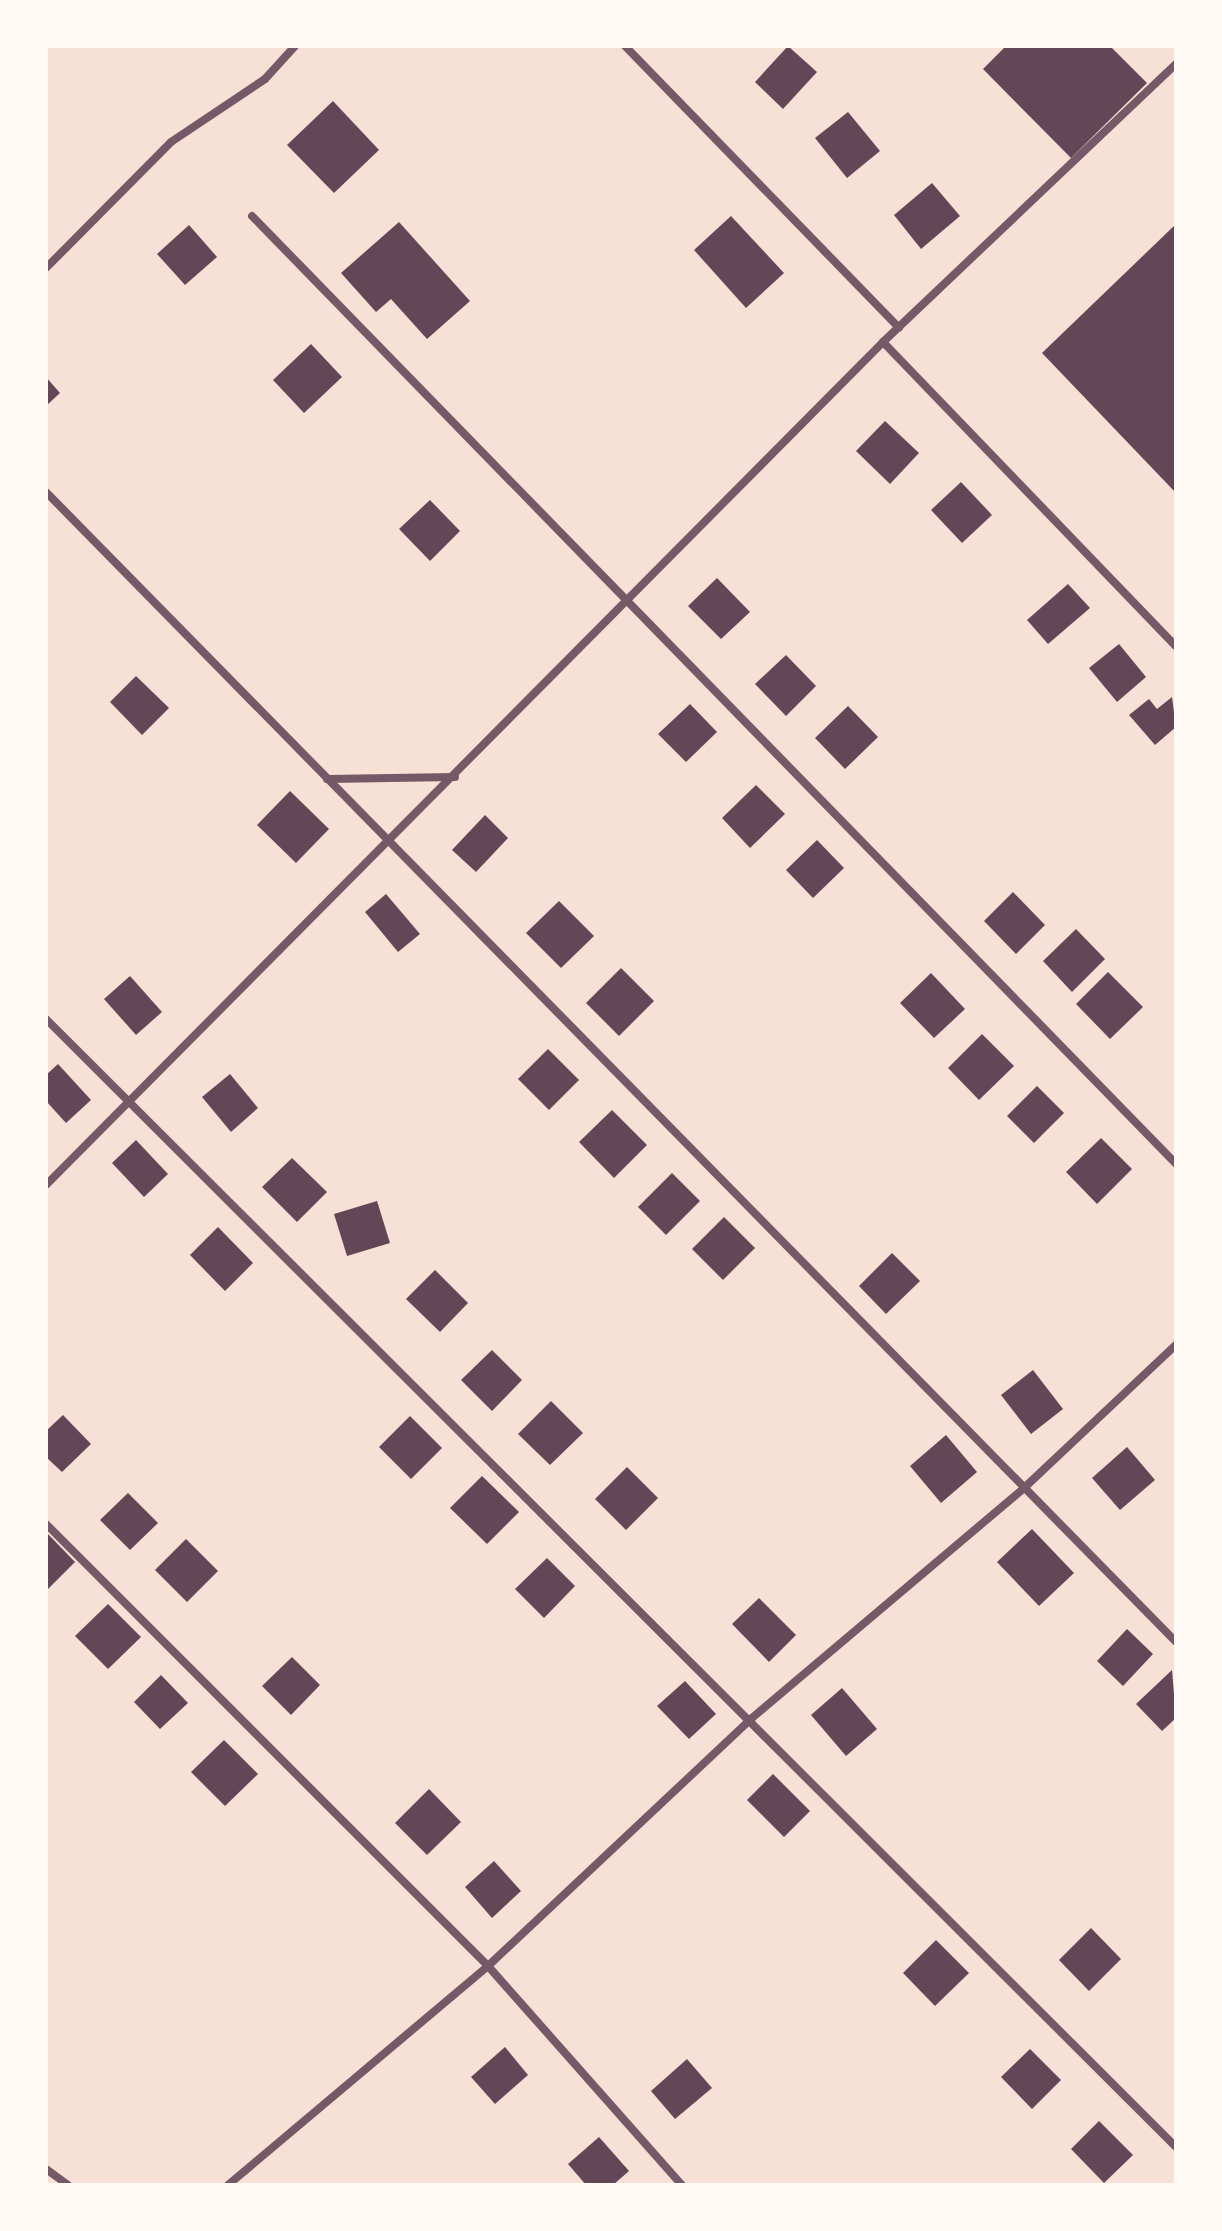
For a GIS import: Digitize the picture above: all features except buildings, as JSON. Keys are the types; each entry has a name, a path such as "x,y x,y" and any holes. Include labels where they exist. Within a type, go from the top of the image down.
{"street":[{"path":"46,268 171,142 265,79 295,46"},
{"path":"625,46 899,328"},
{"path":"46,1185 390,844 883,342 1176,64"},
{"path":"252,216 1176,1164"},
{"path":"883,342 1176,646"},
{"path":"46,492 1176,1642"},
{"path":"327,779 455,777"},
{"path":"46,1019 752,1718 1176,2147"},
{"path":"228,2185 488,1966 752,1718 1024,1488 1176,1345"},
{"path":"46,1524 488,1966 682,2185"},
{"path":"46,2169 68,2185"}]}
